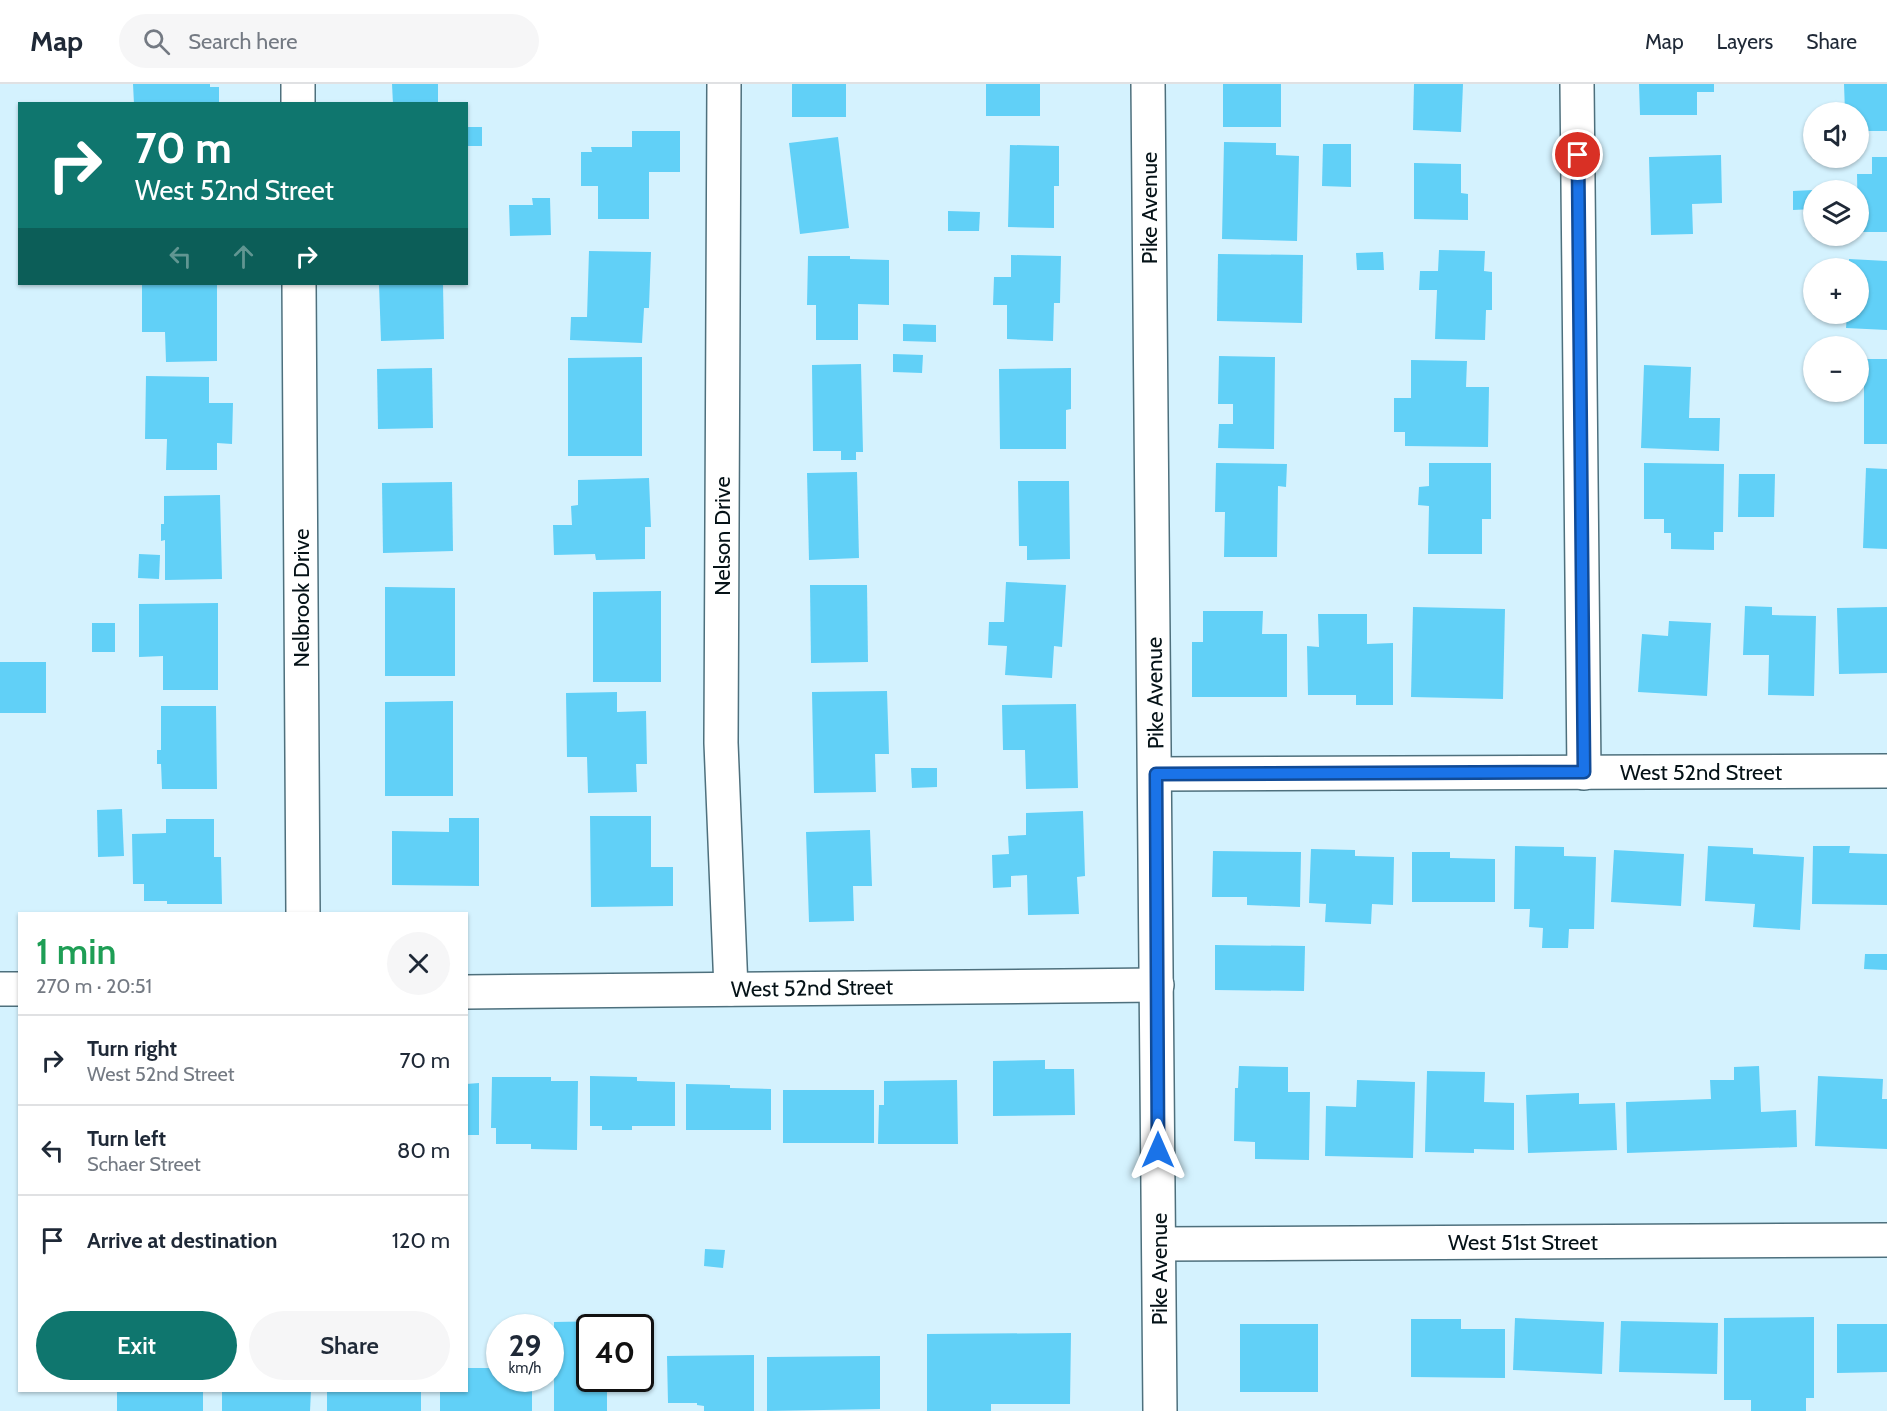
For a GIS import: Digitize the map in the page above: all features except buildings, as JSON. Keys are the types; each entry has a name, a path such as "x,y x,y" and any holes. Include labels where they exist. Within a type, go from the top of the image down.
{"street":[{"path":"298,84 298,102"},
{"name":"Nelson Drive","path":"724,84 721,743 731,989"},
{"name":"Pike Avenue","path":"1149,84 1160,1411"},
{"path":"1577,84 1584,772"},
{"name":"Nelbrook Drive","path":"299,285 303,912"},
{"name":"West 52nd Street","path":"1156,774 1887,771"},
{"name":"West 52nd Street","path":"468,992 1157,985"},
{"path":"0,989 18,989"},
{"name":"West 51st Street","path":"1159,1244 1887,1240"}],"route":[{"path":"1158,1150 1156,774 1584,772 1578,155"}]}
